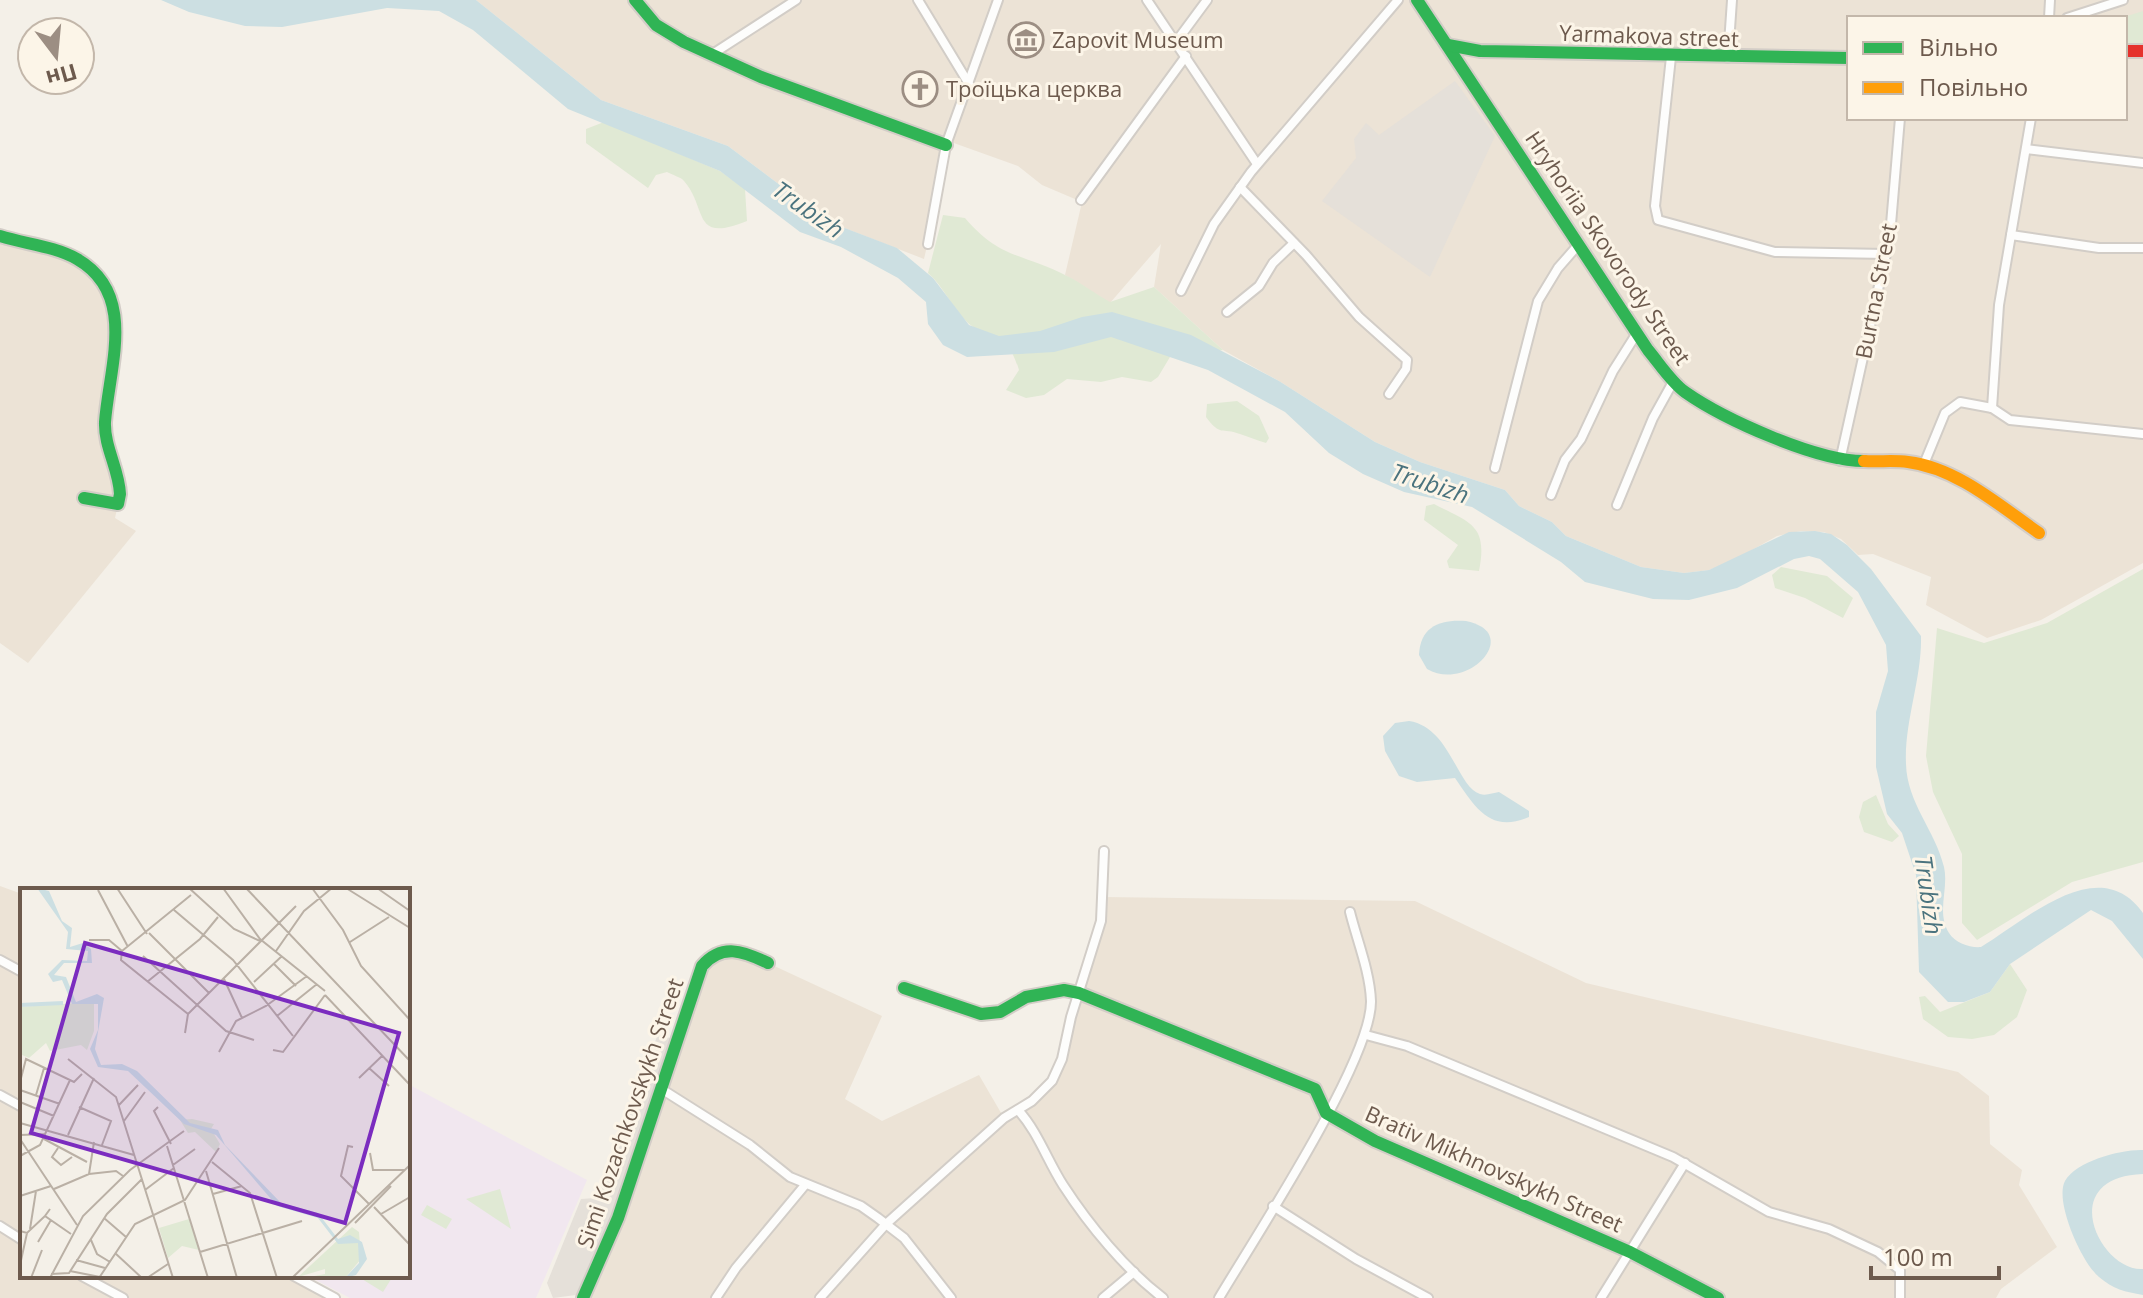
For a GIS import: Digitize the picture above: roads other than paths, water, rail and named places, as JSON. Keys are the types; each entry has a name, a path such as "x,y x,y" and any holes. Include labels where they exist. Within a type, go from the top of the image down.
{"street":[{"path":"635,0 661,30 711,55 771,81 946,145"},
{"path":"711,55 796,0"},
{"path":"918,0 969,84"},
{"path":"928,244 946,145 998,0"},
{"path":"1147,0 1257,164"},
{"path":"1176,42 1207,0"},
{"path":"1181,291 1205,240 1257,164 1398,0"},
{"name":"Hryhoriia Skovorody Street","path":"1417,0 1637,333 1673,382 1722,415 1840,461 1924,464 1967,484 2039,533"},
{"path":"1727,59 1732,0"},
{"path":"2073,16 2123,0"},
{"name":"Yarmakova street","path":"1448,45 1480,51 1727,59 1847,58"},
{"path":"1081,200 1186,56"},
{"path":"1671,57 1655,206 1658,220 1775,252 1886,254"},
{"name":"Burtna Street","path":"1840,461 1886,254 1900,120"},
{"path":"1992,408 1995,336 2031,120"},
{"path":"2026,149 2143,163"},
{"path":"1240,187 1359,317 1407,360 1406,369 1389,394"},
{"path":"2011,235 2099,248 2143,248"},
{"path":"0,236 78,259 91,270 111,297 115,332 104,426 120,494 118,504 84,498"},
{"path":"1227,312 1259,286 1276,259 1294,243"},
{"path":"1495,468 1540,296 1579,244"},
{"path":"1551,495 1565,460 1581,439 1613,371 1637,333"},
{"path":"1617,505 1653,418 1673,382"},
{"path":"1924,464 1950,407 1965,402 1992,408 2010,420 2143,434"},
{"path":"820,1298 886,1224 1004,1118 1039,1095 1056,1075 1101,921 1104,851"},
{"path":"1219,1298 1326,1113 1366,1035 1371,1000 1350,912"},
{"name":"Simi Kozachkovskykh Street","path":"583,1298 614,1229 705,961 717,951 728,949 768,963"},
{"path":"0,960 20,971"},
{"name":"Brativ Mikhnovskykh Street","path":"904,988 981,1014 1000,1012 1026,997 1064,990 1079,993 1315,1089 1326,1113 1375,1141 1630,1252 1718,1298"},
{"path":"1366,1035 1396,1042 1556,1106 1685,1163 1769,1212 1829,1229 1888,1257 1900,1270 1900,1298"},
{"path":"663,1090 750,1145 781,1172 805,1185 861,1206 886,1224 904,1238 951,1298"},
{"path":"0,1095 20,1106"},
{"path":"1018,1110 1036,1132 1066,1189 1134,1272 1163,1298"},
{"path":"1601,1298 1685,1163"},
{"path":"716,1298 736,1268 805,1185"},
{"path":"1273,1206 1348,1254 1428,1298"},
{"path":"0,1226 20,1239"},
{"path":"1103,1298 1134,1272"},
{"path":"86,1278 123,1298"},
{"path":"298,1278 335,1298"}],"water":[{"name":"Trubizh","path":"161,0 476,0 601,100 728,146 829,222 897,248 933,278 969,325 999,336 1040,331 1082,317 1112,312 1191,335 1279,381 1375,442 1420,462 1505,490 1519,506 1552,522 1566,536 1641,567 1684,573 1709,570 1789,532 1831,534 1871,569 1921,636 1906,764 1911,791 1944,867 1943,917 1949,933 1963,944 1981,947 2062,897 2084,889 2105,888 2125,895 2143,913 2143,959 2112,921 2091,910 2010,964 1990,992 1964,1002 1948,1002 1919,972 1916,875 1902,833 1887,814 1876,767 1876,712 1888,671 1886,645 1858,592 1820,559 1809,556 1794,559 1737,588 1689,600 1653,599 1585,582 1561,562 1472,507 1404,492 1363,474 1329,453 1285,412 1208,370 1111,337 1054,352 967,357 943,345 928,324 926,302 898,278 841,247 800,232 720,171 568,109 473,30 439,11 387,8 282,27 245,26 189,12"},
{"path":"1466,621 1483,627 1490,637 1490,648 1483,658 1472,668 1458,673 1443,674 1427,669 1419,655 1423,637 1440,623"},
{"path":"1409,721 1434,734 1472,789 1482,795 1499,792 1529,811 1529,817 1504,822 1494,820 1477,808 1455,778 1417,782 1399,776 1385,751 1383,736 1395,723"},
{"path":"2143,1150 2143,1174 2116,1179 2099,1191 2093,1206 2094,1224 2112,1256 2127,1266 2143,1269 2143,1295 2114,1287 2092,1270 2066,1216 2063,1190 2071,1174 2089,1162 2112,1154"}],"place":[{"name":"Zapovit Museum","path":"1026,40"},
{"name":"Троїцька церква","path":"920,89"}]}
